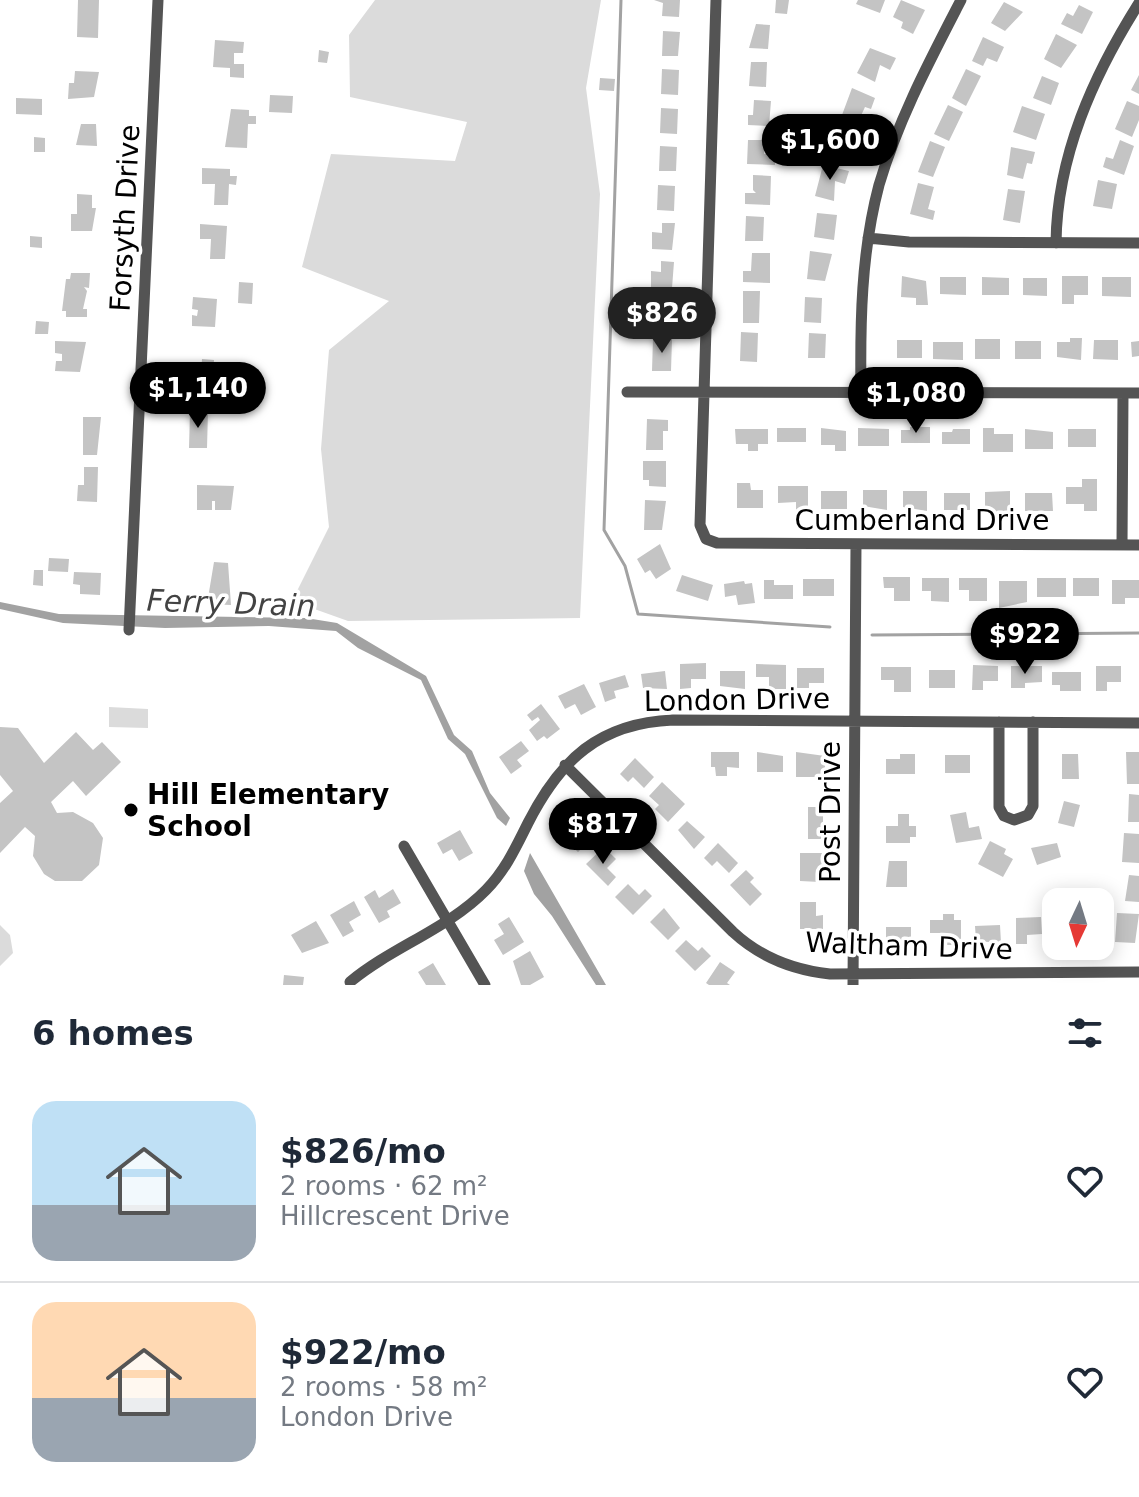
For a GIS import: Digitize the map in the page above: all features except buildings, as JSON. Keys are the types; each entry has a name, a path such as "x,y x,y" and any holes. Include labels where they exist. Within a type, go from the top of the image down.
{"street":[{"name":"Forsyth Drive","path":"129,628 158,0"},
{"path":"705,393 716,0"},
{"path":"861,393 862,300 868,238 879,186 896,134 961,0"},
{"path":"1056,243 1060,188 1072,140 1102,69 1139,3"},
{"path":"868,238 909,242 1139,243"},
{"path":"627,392 1139,393"},
{"name":"Cumberland Drive","path":"705,393 700,525 706,539 717,543 1139,545"},
{"path":"1122,545 1123,394"},
{"name":"Post Drive","path":"853,980 856,544"},
{"name":"London Drive","path":"350,982 376,960 478,898 495,880 546,788 565,765 611,733 652,722 1139,723"},
{"path":"999,722 999,807 1004,816 1019,820 1028,815 1033,806 1033,722"},
{"name":"Waltham Drive","path":"565,765 742,940 794,968 853,980 1139,972"},
{"path":"404,846 485,985"}],"shaded area":[{"path":"375,0 601,0 586,88 600,194 580,618 348,621 292,601 329,527 321,449 329,350 389,301 302,267 331,154 455,161 467,122 350,97 349,35"},
{"name":"Ferry Drain","path":"0,602 59,614 306,618 337,623 426,676 454,735 472,751 490,793 510,818 506,826 497,818 465,754 448,739 421,680 358,648 336,631 269,626 165,628 63,623 0,609"},
{"path":"109,707 148,709 148,728 109,727"},
{"path":"530,853 606,985 596,985 552,916 534,894 524,871"},
{"path":"0,925 10,935 13,953 0,966"}],"waterway":[{"path":"621,0 604,530 625,566 638,614 830,627"},
{"path":"872,635 1139,633"}],"place":[{"name":"Hill Elementary School","path":"131,810"}]}
